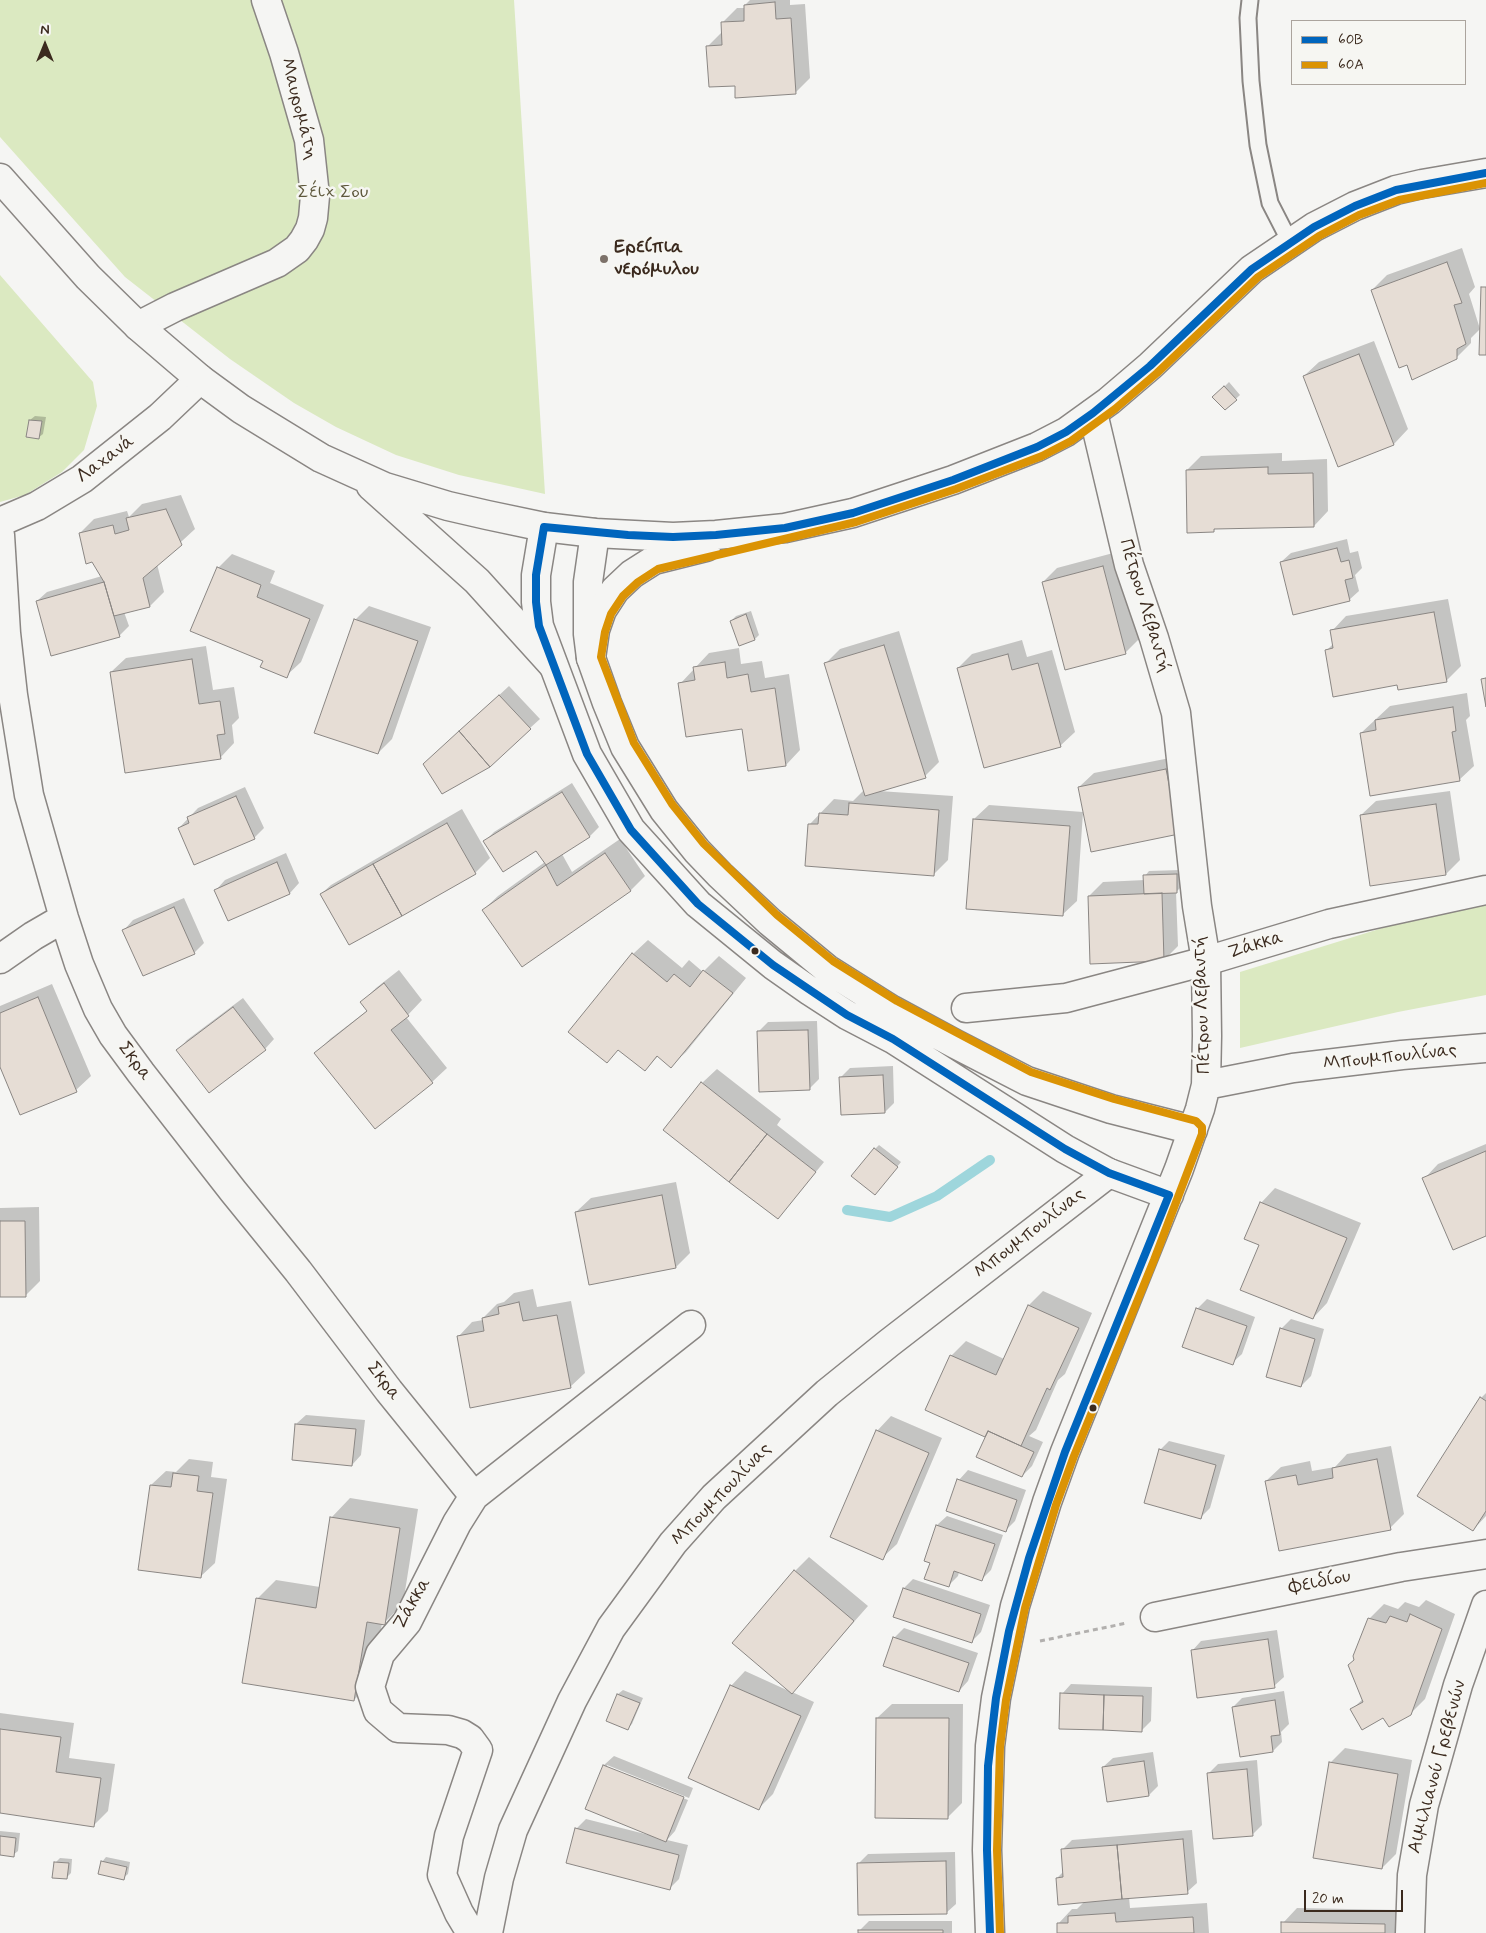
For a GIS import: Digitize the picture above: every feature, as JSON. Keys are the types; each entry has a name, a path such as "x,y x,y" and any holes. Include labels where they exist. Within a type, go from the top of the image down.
{"street":[{"name":"Μαυρομάτη","path":"138,326 184,303 277,263 297,249 310,229 315,196 309,140 287,62 266,0"},
{"path":"591,658 602,610 615,590 632,574 654,560 853,513 953,480 1037,447 1066,432 1093,413 1150,366 1252,269 1290,242 1334,216 1382,195 1422,184 1486,173"},
{"path":"0,178 88,277 138,326 200,379 241,409 296,444 320,458 361,477 385,487 448,506 544,527 595,533 673,537 785,528"},
{"name":"Λαχανά","path":"0,522 37,506 82,479 160,417 200,379"},
{"name":"Πέτρου Λεβαντή","path":"990,1933 987,1850 988,1766 996,1698 1015,1606 1047,1502 1065,1452 1169,1195 1193,1130 1206,1085 1206,961 1197,906 1176,713 1154,638 1129,564 1093,413"},
{"path":"361,477 477,581 553,665"},
{"path":"544,527 537,568 536,602 538,626 587,754 632,830 698,904 773,965 847,1015 893,1039 1065,1149 1109,1173 1169,1195"},
{"path":"595,533 588,582 588,634 591,658 625,747 664,810 720,875 770,922 827,969 892,1010 1027,1080 1111,1109 1193,1130"},
{"name":"Σκρα","path":"0,535 6,633 23,766 35,817 64,918 98,1009 113,1035 233,1191 298,1271 389,1391 474,1496"},
{"name":"Ζάκκα","path":"966,1008 1066,998 1206,961 1330,924 1486,890"},
{"path":"0,959 33,936 64,918"},
{"name":"Μπουμπουλίνας","path":"1206,1085 1293,1068 1402,1055 1486,1048"},
{"name":"Μπουμπουλίνας","path":"488,1933 499,1878 513,1830 572,1701 611,1628 673,1543 714,1497 827,1393 1109,1173"},
{"name":"Ζάκκα","path":"471,1933 459,1913 442,1875 449,1836 478,1750 470,1739 462,1734 448,1730 398,1728 378,1711 370,1687 380,1654 407,1622 457,1523 474,1496 691,1325"},
{"name":"Φειδίου","path":"1154,1617 1401,1567 1486,1554"},
{"name":"Αιμιλιανού Γρεβενών","path":"1410,1933 1412,1875 1424,1805 1454,1701 1486,1605"}],"lane":[{"path":"1250,0 1248,18 1251,82 1258,145 1270,203 1290,242"}],"path":[{"path":"1005,1648 1154,1617"}],"green space":[{"name":"Σέιχ Σου","path":"0,0 514,0 545,494 459,475 396,455 336,427 294,403 230,359 125,277 0,137"},
{"path":"0,275 93,382 97,406 84,450 62,472 25,495 0,502"},
{"path":"1486,896 1486,995 1398,1012 1240,1048 1240,972"}],"building":[{"path":"775,2 776,19 791,18 796,94 735,98 735,86 709,87 706,46 722,45 721,22 744,21 744,5"},
{"path":"1447,262 1462,303 1454,305 1466,344 1457,349 1457,359 1412,380 1407,365 1399,368 1371,290"},
{"path":"1481,287 1486,287 1486,355 1479,355"},
{"path":"1359,354 1394,445 1338,467 1303,376"},
{"path":"1224,386 1237,400 1225,410 1212,397"},
{"path":"29,420 42,421 39,439 26,437"},
{"path":"1268,467 1268,474 1313,473 1314,527 1214,529 1214,532 1187,533 1186,470"},
{"path":"166,509 182,545 143,578 150,607 114,616 104,582 92,562 86,564 79,533 113,525 115,534 129,530 126,518"},
{"path":"1337,548 1341,562 1349,560 1353,578 1345,580 1350,601 1293,615 1280,562"},
{"path":"1103,566 1126,654 1065,670 1042,582"},
{"path":"217,567 261,585 257,597 310,619 287,678 260,667 263,661 190,631"},
{"path":"104,582 120,637 51,656 36,601"},
{"path":"1434,612 1447,682 1398,690 1397,685 1333,697 1325,650 1333,648 1330,630"},
{"path":"746,614 755,640 739,646 730,621"},
{"path":"354,619 418,641 378,754 314,733"},
{"path":"884,645 926,778 865,796 824,663"},
{"path":"1008,654 1012,670 1038,663 1061,747 984,768 957,668"},
{"path":"192,659 199,704 220,701 225,734 217,735 221,759 125,773 110,672"},
{"path":"725,662 727,678 748,674 751,692 775,688 786,766 748,771 742,729 686,737 678,683 695,680 693,667"},
{"path":"1486,678 1486,707 1481,679"},
{"path":"499,695 531,729 490,767 459,731"},
{"path":"1453,707 1456,731 1452,732 1460,781 1370,796 1360,733 1376,730 1375,720"},
{"path":"459,731 490,767 442,794 423,764"},
{"path":"1166,769 1179,834 1091,852 1078,787"},
{"path":"562,792 590,837 546,865 536,851 503,872 483,841"},
{"path":"236,796 255,839 194,865 178,828 189,823 187,817"},
{"path":"849,803 939,810 934,876 805,866 808,824 818,824 819,813 848,815"},
{"path":"1436,804 1446,875 1370,886 1360,815"},
{"path":"973,819 1070,826 1063,916 966,909"},
{"path":"447,823 476,874 402,916 373,864"},
{"path":"605,853 631,891 522,967 482,910 546,865 557,886"},
{"path":"277,862 290,894 228,921 214,890"},
{"path":"373,864 402,916 349,945 320,894"},
{"path":"1177,874 1177,893 1144,894 1143,875"},
{"path":"1162,893 1164,961 1090,964 1088,896"},
{"path":"174,907 195,954 143,976 122,930"},
{"path":"632,953 667,982 674,974 690,987 703,970 733,993 671,1068 657,1056 645,1071 618,1050 607,1063 568,1032"},
{"path":"384,983 409,1016 391,1030 433,1083 375,1129 314,1053 367,1011 360,1002"},
{"path":"38,997 77,1092 20,1115 0,1067 0,1013"},
{"path":"233,1007 266,1050 209,1093 176,1050"},
{"path":"808,1030 810,1090 759,1092 757,1031"},
{"path":"883,1075 885,1113 841,1115 839,1077"},
{"path":"701,1082 767,1134 729,1182 663,1130"},
{"path":"767,1134 816,1172 778,1219 729,1182"},
{"path":"874,1148 898,1167 875,1195 851,1176"},
{"path":"1486,1151 1486,1236 1453,1250 1422,1178"},
{"path":"662,1195 676,1268 589,1285 575,1212"},
{"path":"1260,1202 1347,1238 1313,1319 1240,1290 1259,1245 1244,1239"},
{"path":"0,1221 25,1221 26,1297 0,1297"},
{"path":"519,1302 523,1321 557,1315 571,1388 470,1408 457,1336 484,1331 482,1318 499,1314 498,1307"},
{"path":"1028,1305 1079,1328 1050,1390 1047,1388 1021,1446 988,1431 985,1437 925,1410 950,1355 996,1375"},
{"path":"1196,1308 1247,1326 1233,1365 1182,1347"},
{"path":"1280,1328 1315,1339 1301,1387 1266,1377"},
{"path":"1480,1397 1486,1401 1486,1511 1473,1531 1417,1496"},
{"path":"295,1424 356,1429 352,1466 292,1460"},
{"path":"876,1430 929,1453 883,1560 830,1537"},
{"path":"988,1431 1034,1452 1022,1477 976,1457"},
{"path":"1159,1449 1216,1465 1201,1519 1144,1503"},
{"path":"1377,1459 1391,1530 1279,1551 1265,1481 1296,1475 1298,1485 1333,1478 1332,1468"},
{"path":"173,1473 199,1476 197,1491 213,1493 201,1578 138,1570 150,1485 171,1487"},
{"path":"957,1479 1017,1500 1006,1532 946,1511"},
{"path":"330,1517 400,1528 385,1625 367,1622 354,1701 242,1683 256,1598 316,1608"},
{"path":"936,1525 995,1544 982,1581 954,1571 949,1587 924,1579 930,1563 924,1561"},
{"path":"794,1570 854,1621 792,1694 732,1643"},
{"path":"903,1588 981,1614 972,1643 893,1617"},
{"path":"1410,1614 1442,1629 1411,1715 1389,1727 1383,1718 1362,1730 1350,1709 1363,1702 1348,1665 1354,1660 1353,1656 1368,1618 1386,1623 1390,1616 1407,1622"},
{"path":"893,1637 969,1663 959,1692 883,1666"},
{"path":"1268,1639 1275,1688 1197,1698 1191,1650"},
{"path":"730,1685 801,1716 759,1810 688,1778"},
{"path":"1060,1693 1104,1695 1103,1730 1059,1729"},
{"path":"617,1694 640,1703 628,1730 606,1721"},
{"path":"1104,1695 1143,1696 1142,1732 1103,1730"},
{"path":"1275,1700 1280,1735 1271,1736 1273,1752 1240,1757 1232,1707"},
{"path":"876,1718 949,1718 948,1819 875,1818"},
{"path":"0,1729 61,1737 56,1772 101,1778 94,1827 0,1813"},
{"path":"1144,1761 1149,1796 1107,1802 1102,1767"},
{"path":"1329,1762 1398,1774 1382,1869 1313,1858"},
{"path":"603,1765 684,1797 666,1842 585,1809"},
{"path":"1247,1769 1253,1836 1213,1839 1207,1773"},
{"path":"575,1828 679,1855 670,1890 566,1863"},
{"path":"0,1836 16,1838 14,1857 0,1855"},
{"path":"1183,1839 1188,1894 1122,1899 1117,1845"},
{"path":"1117,1845 1122,1899 1058,1905 1056,1878 1063,1877 1061,1849"},
{"path":"101,1861 127,1867 124,1880 98,1874"},
{"path":"946,1861 947,1914 858,1915 857,1863"},
{"path":"54,1862 69,1863 67,1879 52,1878"},
{"path":"1115,1913 1116,1922 1193,1917 1194,1933 1057,1933 1057,1923 1068,1923 1068,1916"},
{"path":"1281,1922 1385,1924 1385,1933 1281,1933"},
{"path":"858,1930 943,1930 943,1933 858,1933"}],"waterway":[{"path":"847,1210 890,1217 937,1196 990,1160"}],"transit line":[{"name":"60Β","path":"990,1933 987,1850 988,1766 996,1698 1009,1631 1029,1558 1065,1452 1169,1195 1109,1173 1065,1149 893,1039 847,1015 773,965 698,904 631,830 587,754 539,626 536,602 536,575 544,527 673,537 785,528 853,513 953,480 1037,447 1066,432 1093,413 1150,366 1252,269 1314,227 1355,206 1396,190 1486,173"},
{"name":"60Α","path":"1000,1933 997,1850 1000,1747 1006,1700 1025,1608 1056,1505 1074,1456 1154,1260 1202,1134 1202,1127 1196,1121 1114,1099 1031,1072 897,1001 833,961 777,915 704,844 672,804 634,743 601,657 605,632 611,614 623,596 638,582 658,569 856,522 956,489 1042,456 1071,441 1115,409 1157,373 1258,277 1319,236 1359,215 1399,200 1486,183"}],"place":[{"name":"Ερείπια νερόμυλου","path":"604,259"}]}
